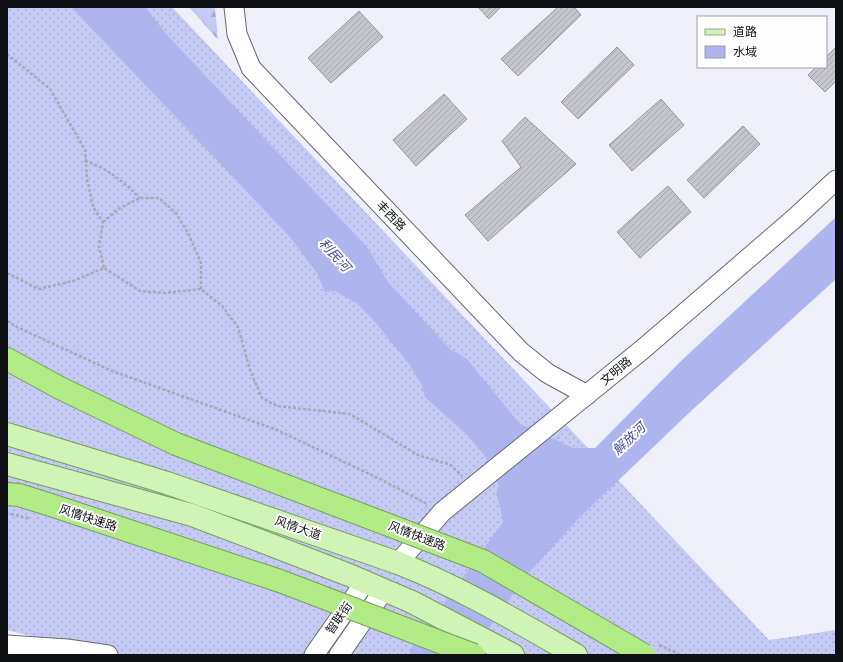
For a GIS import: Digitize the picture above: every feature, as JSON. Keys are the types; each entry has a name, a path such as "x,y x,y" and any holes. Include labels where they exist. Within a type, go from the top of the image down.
{"highway":[{"name":"风情快速路","path":"7,359 60,388 176,444 483,561 644,655"},
{"name":"风情快速路","path":"13,495 280,581 474,655"}],"main road":[{"name":"风情大道","path":"7,434 167,483 430,575 526,626 576,655"},
{"name":"风情大道","path":"7,464 192,515 266,542 412,602 507,652"}],"street":[{"name":"丰西路","path":"234,7 237,34 251,68 521,352 547,373 587,395"},
{"name":"文明路","path":"398,563 442,512 643,349 836,180"},
{"name":"智联街","path":"314,655 374,586"},
{"name":"智联街","path":"339,655 374,586"},
{"path":"7,645 108,655"}],"path":[{"path":"7,54 50,90 85,150 87,178 93,207 103,222"},
{"path":"85,161 102,167 123,181 140,198"},
{"path":"201,290 201,264 188,234 176,213 159,198 140,198 120,208 103,222 99,246 104,268 140,291 165,293 201,290 222,306 238,327 250,370 262,398 277,406 350,414 418,455 451,465 462,476 469,491"},
{"path":"7,273 39,289 73,281 104,268"},
{"path":"7,321 112,371 277,430 380,479 442,512"}],"green space":[{"path":"7,7 172,7 769,640 836,630 836,655 106,655 7,630"},
{"path":"189,7 215,7 218,40"}],"water":[{"path":"71,7 145,7 168,36 367,247 388,282 451,350 467,359 519,423 573,448 595,448 682,360 836,217 836,279 691,411 580,517 524,578 470,655 410,655 410,650 503,522 496,495 499,485 484,455 467,435 425,397 421,383 409,364 376,323 358,304 335,291 325,292 317,273 289,236"}],"building":[{"path":"478,7 501,7 489,19"},
{"path":"558,7 574,7 581,15 518,76 501,59"},
{"path":"359,11 383,37 331,83 308,58"},
{"path":"617,47 634,65 578,119 561,102"},
{"path":"836,47 836,81 825,92 808,75 815,68 827,68 827,56"},
{"path":"444,94 467,119 416,166 393,140"},
{"path":"661,99 684,125 632,171 609,145"},
{"path":"525,117 576,164 488,241 465,215 521,167 502,141"},
{"path":"743,126 760,144 704,198 687,180"},
{"path":"668,186 691,212 640,258 617,232"}],"water label":[{"name":"利民河","path":"335,255"},
{"name":"解放河","path":"629,439"}]}
